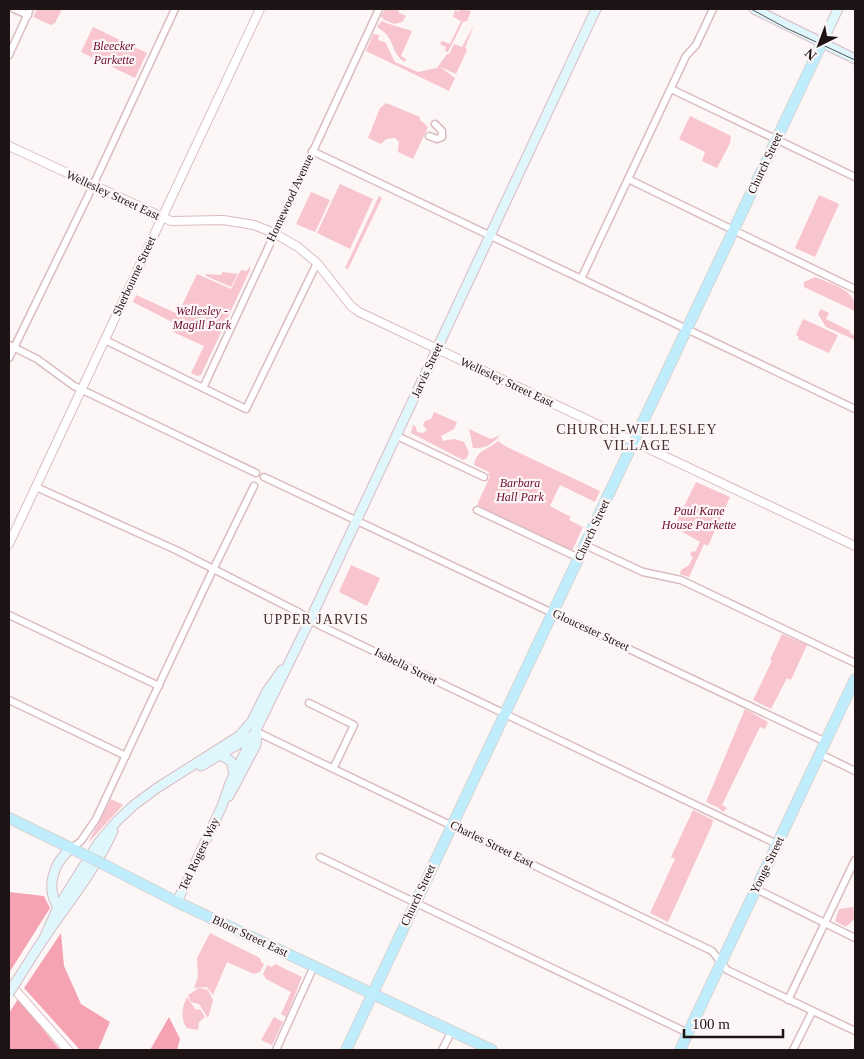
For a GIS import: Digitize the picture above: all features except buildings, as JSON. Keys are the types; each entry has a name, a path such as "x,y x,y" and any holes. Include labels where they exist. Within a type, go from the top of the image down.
{"main road":[{"name":"Jarvis Street","path":"257,732 596,9"},
{"path":"754,9 855,59"},
{"name":"Church Street","path":"346,1050 838,9"},
{"path":"45,936 58,907 99,842 117,821 134,805 244,731 252,721 267,690 295,652"},
{"name":"Yonge Street","path":"680,1050 854,685"},
{"path":"173,778 220,755 257,732"},
{"name":"Ted Rogers Way","path":"176,902 222,806 234,774 257,732"},
{"name":"Ted Rogers Way","path":"222,806 237,785 256,745 257,732"},
{"path":"220,755 231,761 234,774"},
{"name":"Bloor Street East","path":"9,818 176,902 492,1050"},
{"path":"9,993 45,936 80,889 106,847 117,821"},
{"path":"58,907 52,896 52,881 62,856 76,851"}],"street":[{"path":"9,54 29,12 14,9"},
{"path":"9,358 11,346 93,185 175,9"},
{"name":"Sherbourne Street","path":"9,544 260,9"},
{"name":"Homewood Avenue","path":"203,388 379,9"},
{"path":"581,279 687,54 696,45 713,9"},
{"path":"671,89 855,176"},
{"path":"429,136 437,139 442,137 442,132 435,124"},
{"name":"Wellesley Street East","path":"9,146 162,218 175,222 224,220 254,226 274,233 316,262 354,310 855,546"},
{"path":"312,151 855,409"},
{"path":"628,179 855,289"},
{"path":"105,340 246,409 316,262"},
{"path":"11,346 37,359 81,390 256,473"},
{"path":"396,436 484,476"},
{"name":"Gloucester Street","path":"264,477 826,742"},
{"path":"76,851 96,819 254,486"},
{"name":"Isabella Street","path":"36,487 130,528 310,620 777,844"},
{"path":"478,510 579,558"},
{"path":"585,545 643,572 681,580 855,662"},
{"path":"9,615 159,686"},
{"path":"9,700 126,756"},
{"path":"309,703 354,725 334,767"},
{"name":"Charles Street East","path":"257,732 334,767 712,951 727,970 855,1032"},
{"path":"820,754 855,771"},
{"path":"320,857 688,1034"},
{"path":"788,1000 855,860"},
{"path":"756,889 855,938"},
{"path":"276,1050 314,966"},
{"path":"9,983 68,1050"},
{"path":"794,1050 812,1012"},
{"path":"442,1050 452,1031"}],"green space":[{"path":"37,9 62,9 55,23 51,25 33,17"},
{"path":"385,9 400,9 398,12 406,16 402,22 394,24 383,19 381,16"},
{"path":"460,9 471,11 467,21 463,22 448,52 445,51 446,47 440,44 442,41 450,44 461,21 453,17 455,10 459,12"},
{"path":"382,21 412,31 401,56 406,59 405,62 398,56 386,34 377,26"},
{"path":"474,25 465,48 467,50 456,74 440,67 455,78 449,91 366,51 373,34 379,35 378,40 385,42 395,62 418,72 437,68 447,54 449,54 454,44 462,47"},
{"name":"Bleecker Parkette","path":"93,27 147,53 135,78 81,52"},
{"path":"386,103 420,117 420,120 428,127 413,159 398,152 399,142 395,138 386,139 381,144 368,138 380,108"},
{"path":"690,116 731,136 730,143 717,168 702,161 705,152 679,139"},
{"path":"340,184 373,199 350,249 317,233"},
{"path":"311,192 330,200 315,232 296,224"},
{"path":"819,195 839,204 815,257 795,248"},
{"path":"379,196 382,198 348,269 345,268"},
{"name":"Wellesley - Magill Park","path":"250,266 250,270 201,375 198,376 191,373 204,346 175,333 171,330 174,323 133,302 136,295 178,314 197,274 231,289 241,270 247,271"},
{"path":"223,272 238,274 231,287 206,276 206,274 221,275"},
{"path":"815,277 835,285 848,293 855,304 855,311 804,287 804,282"},
{"path":"821,309 829,313 826,319 850,331 855,336 855,340 826,327 818,314"},
{"path":"803,319 838,335 829,353 798,339 799,337 796,335"},
{"path":"434,412 457,422 454,429 441,436 443,441 454,439 464,442 469,453 466,459 463,460 411,433 413,425 416,427 417,432 423,433 427,430 423,425 425,421 431,419"},
{"path":"469,429 491,439 500,435 488,445 481,448 473,448"},
{"name":"Barbara Hall Park","path":"498,441 600,491 595,502 560,485 550,506 571,517 569,520 583,527 572,551 477,505 490,476 488,475 489,472 474,465 475,460 480,453"},
{"name":"Paul Kane House Parkette","path":"696,482 730,497 708,546 704,544 689,577 680,574 681,570 689,565 693,557 690,555 692,551 695,552 700,542 674,527"},
{"path":"351,565 380,578 367,606 339,592"},
{"path":"782,634 807,645 791,680 787,678 771,709 753,700 772,661 770,660"},
{"path":"745,709 768,722 765,729 760,727 722,805 727,808 723,812 706,802"},
{"path":"111,799 123,805 88,843"},
{"path":"693,810 713,820 712,825 668,922 650,913 675,859 671,857"},
{"path":"853,907 855,918 846,927 835,921 839,909"},
{"path":"210,933 260,958 264,964 260,972 254,974 227,962 213,995 207,987 194,988 198,977 197,958"},
{"path":"275,964 302,977 286,1017 281,1014 291,992 266,979 263,974 267,965 272,967"},
{"path":"199,988 208,990 213,1000 208,1018 199,1004 191,1002 188,995"},
{"path":"187,997 196,1010 200,1009 205,1017 199,1022 198,1030 187,1028 183,1021 183,1009"},
{"path":"274,1017 283,1022 272,1045 261,1040"}],"shaded area":[{"path":"9,892 44,896 50,908 9,973"},
{"path":"61,933 64,966 81,1004 110,1022 98,1050 80,1050 24,988"},
{"path":"18,999 60,1050 9,1050 9,1013"},
{"path":"169,1017 180,1039 177,1050 150,1050"}],"tram line":[{"path":"751,9 786,28 855,60"}],"district":[{"name":"CHURCH-WELLESLEY VILLAGE","path":"637,438"},
{"name":"UPPER JARVIS","path":"316,619"}]}
